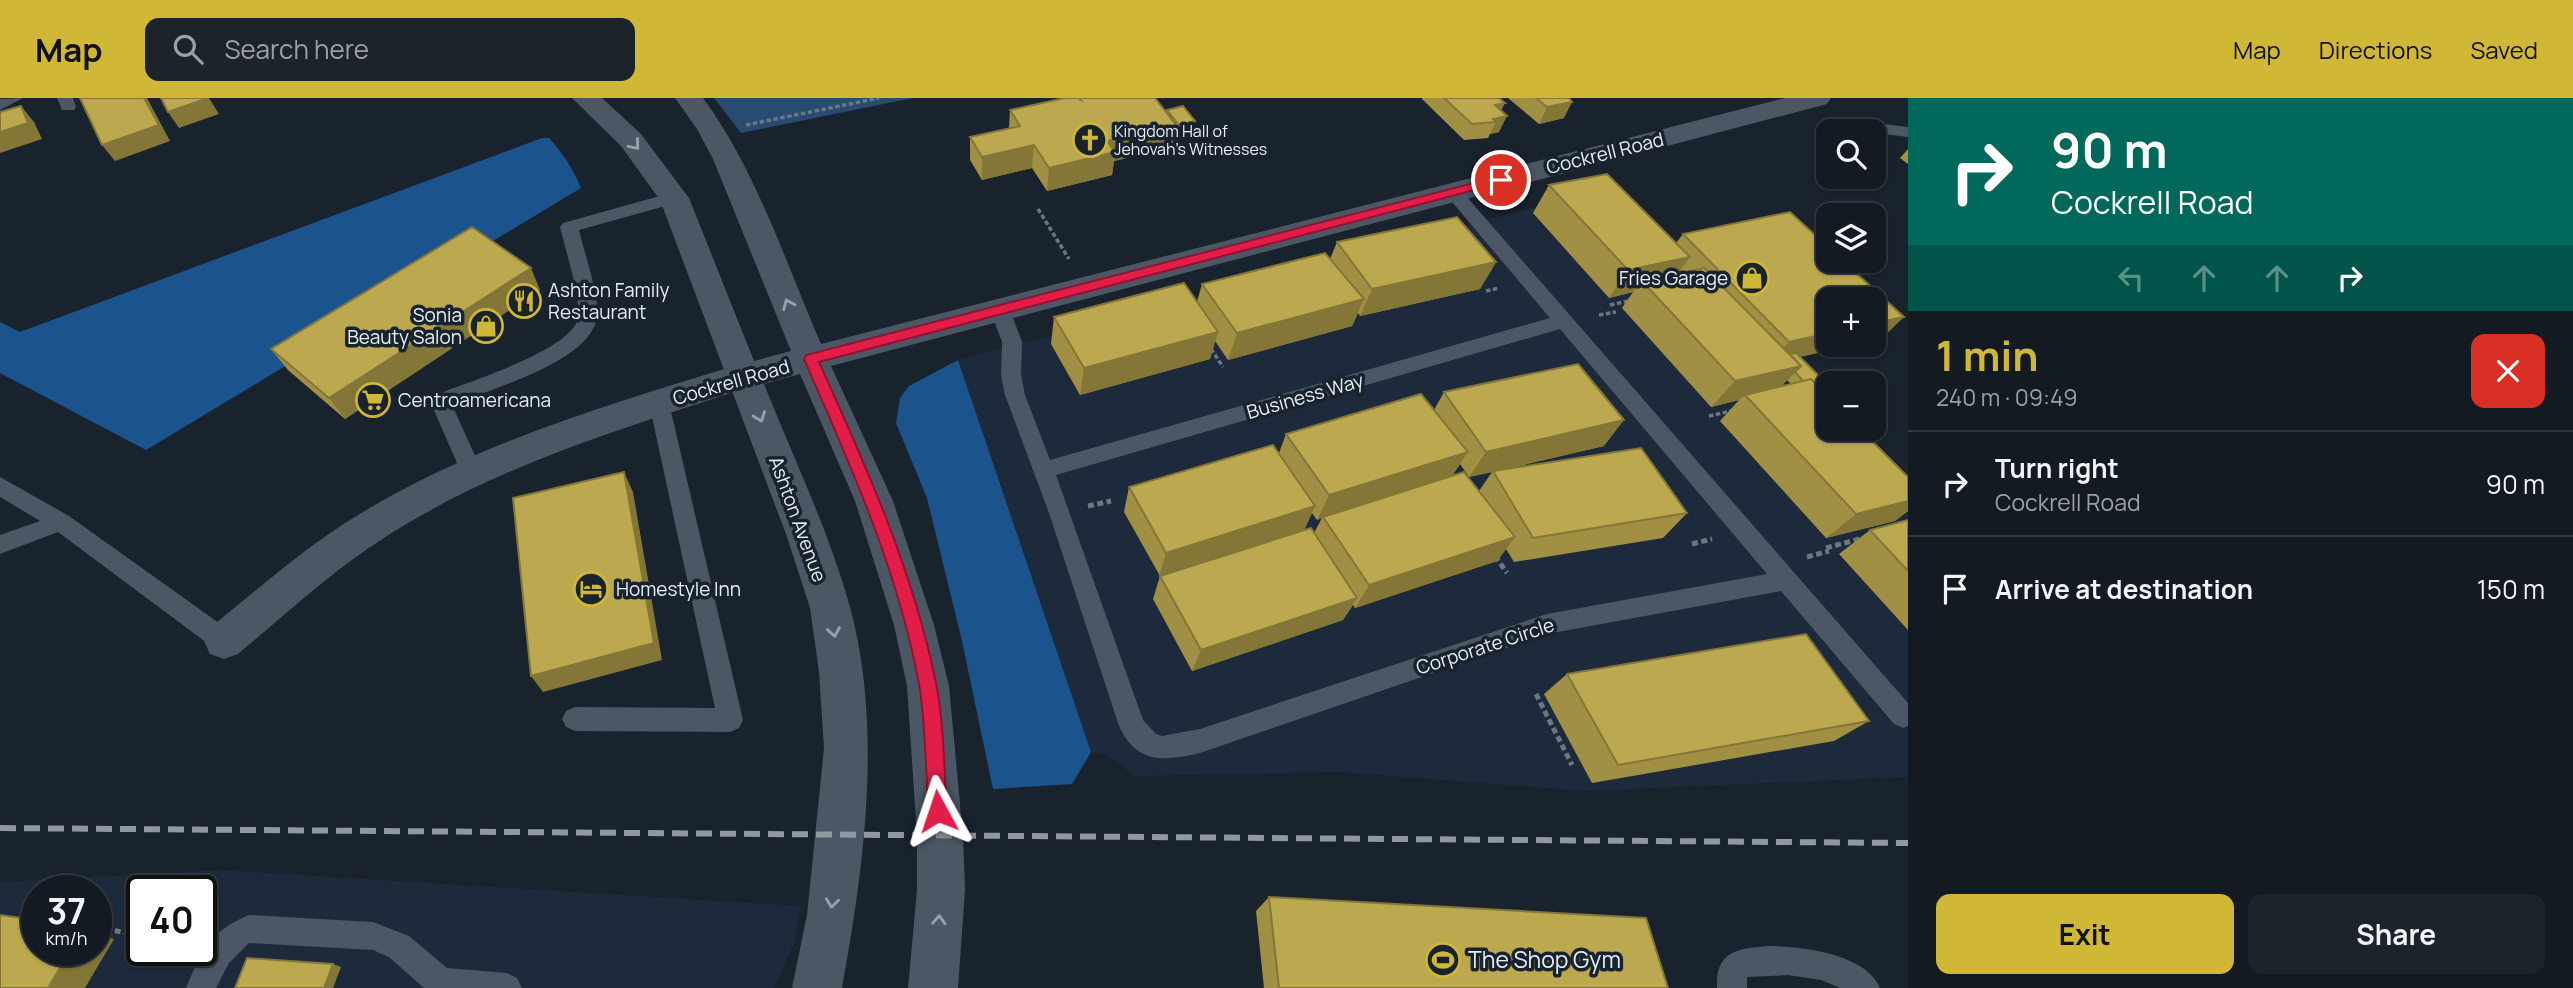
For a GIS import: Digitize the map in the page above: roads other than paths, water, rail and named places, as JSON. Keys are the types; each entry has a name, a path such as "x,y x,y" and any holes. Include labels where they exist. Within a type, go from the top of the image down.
{"street":[{"name":"Ashton Avenue","path":"586,98 631,139 674,198 805,534 830,608 840,672 846,748 831,915 817,988"},
{"path":"689,98 713,132 874,501 911,615 928,686 941,863 933,988"},
{"name":"Cockrell Road","path":"224,641 323,560 392,513 543,443 659,403 744,376 1817,98"}],"lane":[{"path":"0,104 15,98"},
{"path":"1886,129 1908,132"},
{"path":"1453,192 1903,716"},
{"path":"472,474 440,401 557,352 583,331 588,312 569,227 674,198"},
{"path":"1000,310 1012,342 1011,375 1015,395 1044,470"},
{"name":"Business Way","path":"1044,470 1565,321"},
{"path":"575,719 730,720 659,403"},
{"name":"Corporate Circle","path":"1044,470 1132,726 1147,744 1155,749 1200,741 1546,624 1787,580"},
{"path":"0,486 61,522 224,641"},
{"path":"0,545 61,522"},
{"path":"201,988 225,943 249,929 373,936 399,946 440,985 507,988"},
{"path":"1732,988 1731,975 1739,964 1761,961 1831,967 1865,988"}],"railway":[{"path":"0,828 1908,843"}],"place":[{"name":"Kingdom Hall of Jehovah's Witnesses","path":"1090,140"},
{"name":"Fries Garage","path":"1752,278"},
{"name":"Ashton Family Restaurant","path":"524,301"},
{"name":"Sonia Beauty Salon","path":"486,326"},
{"name":"Centroamericana","path":"373,400"},
{"name":"Homestyle Inn","path":"591,589"},
{"name":"The Shop Gym","path":"1443,960"}]}
